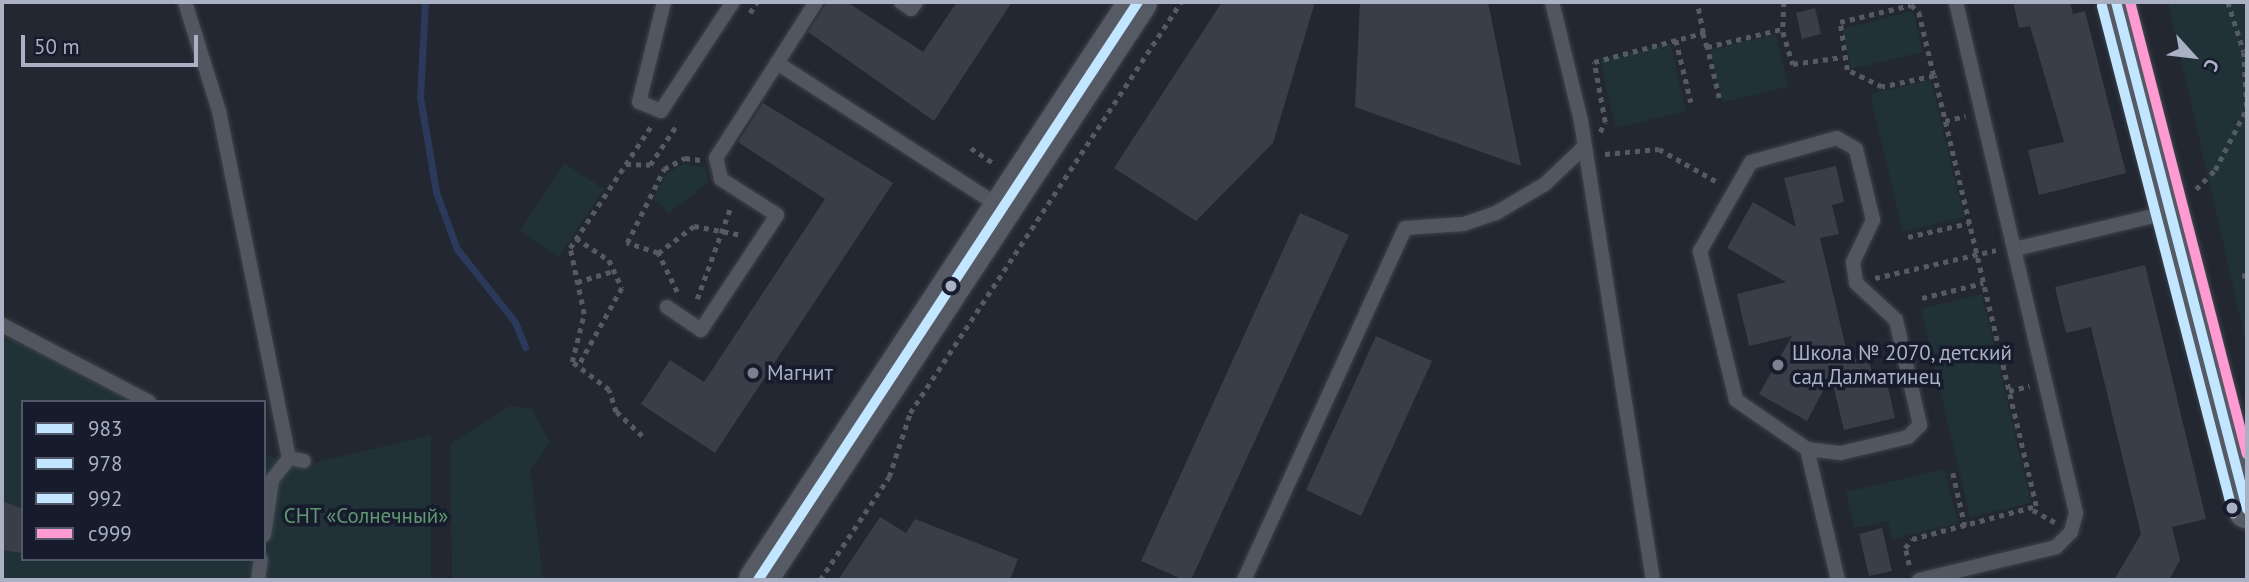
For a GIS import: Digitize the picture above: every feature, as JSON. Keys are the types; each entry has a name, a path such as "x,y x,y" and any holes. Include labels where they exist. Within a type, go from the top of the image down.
{"street":[{"path":"758,580 1138,2"},
{"path":"2116,2 2247,509"}],"lane":[{"path":"185,2 219,111 289,457 272,480 266,521"},
{"path":"664,2 639,102 661,111 733,2"},
{"path":"667,307 701,330 777,215 721,179 717,162 816,2"},
{"path":"901,2 911,9 916,2"},
{"path":"1552,2 1584,147 1653,580"},
{"path":"1915,575 2056,547 2071,532 2076,507 1956,2"},
{"path":"778,62 1003,209"},
{"path":"1837,138 1856,149 1873,224 1853,269 1861,292 1896,320 1920,425 1908,438 1841,453 1807,449 1747,413 1734,393 1700,251 1745,168 1763,156 1837,138"},
{"path":"1244,580 1405,228 1464,224 1502,210 1545,184 1584,147"},
{"path":"2014,247 2172,211"},
{"path":"2,325 145,400"},
{"path":"1807,449 1838,580"},
{"path":"289,457 304,461"},
{"path":"266,463 279,470"},
{"path":"258,580 261,561"}],"path":[{"path":"820,580 889,477 910,413 1181,2"},
{"path":"1697,2 1719,98"},
{"path":"1784,2 1782,29 1795,65 1843,57"},
{"path":"2172,211 2215,170 2247,108 2244,52 2228,2"},
{"path":"1934,76 1881,87 1847,70 1843,57 1841,21 1915,4 1934,76 1977,254 2033,510"},
{"path":"1707,47 1782,29"},
{"path":"1584,147 1605,125 1595,60 1703,33"},
{"path":"1676,40 1691,102"},
{"path":"642,436 615,412 609,390 572,362 584,314 570,248 661,111"},
{"path":"971,148 997,165"},
{"path":"1601,155 1659,149 1732,191"},
{"path":"679,288 659,253 626,243 664,169 685,158 717,162"},
{"path":"626,164 650,165"},
{"path":"688,322 722,232 723,219 743,193"},
{"path":"1908,237 1969,223"},
{"path":"659,253 694,226 759,243"},
{"path":"576,239 609,260 622,288 578,367"},
{"path":"1899,273 2014,247"},
{"path":"577,282 614,271"},
{"path":"1922,298 1983,284"},
{"path":"1953,473 1965,526"},
{"path":"1915,575 1905,548 1912,539 2033,510 2071,532"}],"green space":[{"path":"2168,2 2247,2 2247,276 2242,277 2247,277 2247,347"},
{"path":"1913,11 1923,52 1851,69 1842,29"},
{"path":"1776,34 1788,87 1723,102 1710,50"},
{"path":"1670,43 1686,111 1616,128 1600,60"},
{"path":"1931,80 1964,217 1903,232 1870,94"},
{"path":"564,163 604,189 559,257 520,231"},
{"path":"684,164 705,167 708,183 669,213 653,199 667,173"},
{"path":"1982,294 2031,503 1970,517 1921,309"},
{"name":"СНТ «Солнечный»","path":"2,335 146,400 21,400 21,561 266,561 266,454 297,467 431,435 431,580 2,580"},
{"path":"510,406 532,409 550,443 530,469 543,580 452,580 450,444"},
{"path":"1944,469 1958,523 1892,539 1888,521 1854,528 1846,492"}],"building":[{"path":"827,2 847,2 923,52 957,2 1012,2 934,121 808,32"},
{"path":"1222,2 1315,2 1273,143 1196,221 1114,168"},
{"path":"1360,2 1488,2 1521,166 1355,107"},
{"path":"2013,2 2070,2 2073,14 2085,11 2126,173 2039,195 2028,150 2064,142 2030,26 2019,28"},
{"path":"1815,8 1821,34 1802,39 1796,13"},
{"path":"763,103 893,183 715,453 641,404 670,360 704,382 825,199 738,142"},
{"path":"1836,166 1844,202 1832,205 1839,234 1820,238 1849,361 1868,356 1874,382 1886,379 1895,418 1844,430 1831,376 1807,421 1759,394 1792,336 1749,346 1737,294 1786,282 1727,248 1753,202 1796,227 1784,178"},
{"path":"1300,213 1349,235 1191,580 1184,580 1141,561"},
{"path":"2145,265 2206,519 2172,527 2180,560 2169,580 2114,580 2141,534 2091,327 2066,333 2055,287"},
{"path":"1376,336 1432,361 1361,516 1306,490"},
{"path":"2,501 21,508 21,553 2,550"},
{"path":"880,517 906,533 915,519 1018,559 1010,580 838,580"},
{"path":"1882,528 1892,571 1869,576 1859,534"}],"waterway":[{"path":"425,2 420,97 436,192 457,249 515,322 525,347"}],"transit line":[{"name":"983","path":"758,580 1138,2"},
{"name":"978","path":"2116,2 2247,509"},
{"name":"с999","path":"2130,2 2247,454"},
{"name":"992","path":"2102,6 2233,513"}],"place":[{"name":"Школа № 2070, детский сад Далматинец","path":"1778,365"},
{"name":"Магнит","path":"753,373"}]}
